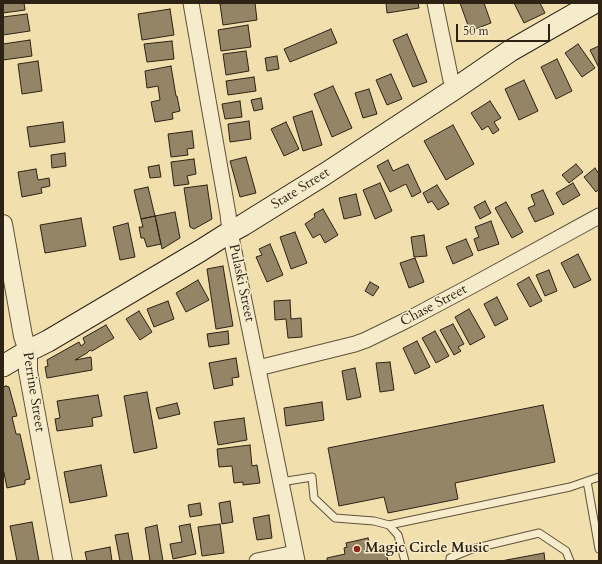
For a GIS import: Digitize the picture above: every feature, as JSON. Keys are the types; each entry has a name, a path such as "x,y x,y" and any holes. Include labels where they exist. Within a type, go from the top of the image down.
{"main road":[{"name":"State Street","path":"3,366 76,325 206,248 325,174 510,51 594,3"}],"street":[{"name":"Pulaski Street","path":"191,3 230,232 296,557"},
{"path":"435,3 453,90"},
{"name":"Chase Street","path":"258,368 366,340 468,288 599,216"},
{"name":"Perrine Street","path":"3,224 23,336 28,351 28,371 63,561"},
{"path":"257,561 296,557"}],"lane":[{"path":"281,482 312,477 314,498 335,518 374,521 389,525 570,487 599,477"},
{"path":"588,481 599,549"},
{"path":"389,525 398,535 405,561"},
{"path":"450,561 450,558 472,549 539,533 566,551 570,561"}],"building":[{"path":"3,3 24,3 25,10 3,13"},
{"path":"255,3 257,20 223,25 220,4"},
{"path":"386,3 418,3 419,8 387,13"},
{"path":"460,3 484,3 491,23 470,31"},
{"path":"514,3 540,3 545,13 524,23"},
{"path":"170,9 174,35 142,40 138,14"},
{"path":"27,14 30,31 3,35 3,17"},
{"path":"248,25 251,47 221,51 218,30"},
{"path":"331,29 337,43 290,62 284,49"},
{"path":"407,34 427,82 413,87 393,40"},
{"path":"30,40 32,56 3,60 3,44"},
{"path":"172,41 174,59 147,62 144,44"},
{"path":"578,44 595,68 582,77 565,53"},
{"path":"599,46 599,68 590,50"},
{"path":"246,51 249,71 226,75 223,54"},
{"path":"277,56 279,69 267,71 265,58"},
{"path":"557,59 572,91 556,99 541,67"},
{"path":"38,61 42,91 22,94 18,64"},
{"path":"171,66 180,111 172,113 173,119 155,122 151,102 160,100 158,86 147,88 145,71"},
{"path":"391,74 402,99 387,105 376,80"},
{"path":"254,77 256,91 228,95 226,81"},
{"path":"524,80 538,111 519,120 505,89"},
{"path":"333,86 352,128 332,137 314,94"},
{"path":"369,89 377,114 363,118 355,93"},
{"path":"261,98 263,109 254,111 251,100"},
{"path":"240,101 242,117 225,119 222,104"},
{"path":"490,101 501,118 494,122 499,130 493,134 488,126 482,130 471,113"},
{"path":"312,111 322,145 303,151 293,117"},
{"path":"249,121 251,139 230,142 228,124"},
{"path":"63,122 65,142 30,147 27,127"},
{"path":"286,122 299,149 284,156 271,129"},
{"path":"453,125 474,164 446,180 424,141"},
{"path":"192,131 194,148 187,149 188,155 171,157 168,134"},
{"path":"65,153 66,166 52,168 51,155"},
{"path":"246,157 256,193 240,197 230,161"},
{"path":"194,159 196,174 187,176 189,184 174,186 171,162"},
{"path":"388,160 393,171 408,164 421,192 412,197 406,184 390,192 377,166"},
{"path":"576,164 583,172 569,183 562,175"},
{"path":"159,165 161,177 150,178 148,167"},
{"path":"595,168 599,174 599,189 596,192 584,177"},
{"path":"36,169 38,180 49,178 50,186 41,188 42,193 22,197 18,172"},
{"path":"380,183 392,211 375,219 363,190"},
{"path":"573,183 580,195 563,205 556,193"},
{"path":"207,185 212,219 194,229 190,227 184,188"},
{"path":"437,185 449,204 438,210 432,201 428,203 423,193"},
{"path":"148,187 155,216 141,219 134,190"},
{"path":"543,190 554,214 535,222 528,208 535,205 531,195"},
{"path":"356,194 361,215 344,219 339,198"},
{"path":"485,201 491,213 480,219 474,207"},
{"path":"506,202 523,232 512,238 495,208"},
{"path":"323,209 338,235 325,243 320,234 313,238 305,224 315,217 314,214"},
{"path":"175,212 180,238 162,249 155,216"},
{"path":"155,216 161,244 147,247 144,238 141,238 139,227 143,227 141,219"},
{"path":"81,218 86,246 45,253 40,225"},
{"path":"491,221 499,244 478,251 474,239 479,237 475,227"},
{"path":"128,223 135,257 120,260 113,227"},
{"path":"295,232 307,263 291,269 280,237"},
{"path":"424,235 427,256 414,257 411,237"},
{"path":"466,239 473,255 453,264 446,247"},
{"path":"270,244 283,275 267,282 256,257 262,255 259,249"},
{"path":"578,254 591,280 574,288 561,263"},
{"path":"415,258 424,282 409,288 400,263"},
{"path":"223,266 233,326 216,329 207,269"},
{"path":"549,270 557,291 545,296 536,275"},
{"path":"529,277 542,301 530,307 517,284"},
{"path":"198,280 209,300 186,312 176,293"},
{"path":"370,282 379,287 373,296 365,291"},
{"path":"497,297 508,319 495,326 484,304"},
{"path":"290,300 291,319 301,318 302,337 288,338 286,319 275,320 274,301"},
{"path":"168,301 174,319 154,327 147,309"},
{"path":"469,309 485,337 470,345 455,317"},
{"path":"139,311 152,332 140,340 126,319"},
{"path":"453,324 464,344 458,347 461,351 454,355 440,330"},
{"path":"106,325 114,338 92,351 90,350 75,360 91,357 92,370 47,378 45,367 48,366 47,360 79,342 81,346 85,343 83,338"},
{"path":"228,331 229,344 209,347 207,334"},
{"path":"435,331 449,356 436,363 422,338"},
{"path":"417,341 430,367 415,374 403,348"},
{"path":"236,358 239,377 232,378 233,385 214,389 209,363"},
{"path":"390,362 394,390 380,392 376,363"},
{"path":"355,368 361,397 347,400 342,371"},
{"path":"3,387 9,387 17,416 12,417 16,434 20,434 30,479 25,480 25,484 7,488 3,468"},
{"path":"147,392 157,448 134,453 124,396"},
{"path":"98,395 102,416 92,418 93,426 57,431 55,419 60,418 57,401"},
{"path":"322,402 324,420 286,426 284,408"},
{"path":"177,403 180,414 159,419 156,408"},
{"path":"543,405 555,462 455,483 458,499 388,513 384,497 339,506 328,448"},
{"path":"244,418 247,440 218,445 214,422"},
{"path":"250,445 252,466 257,465 260,483 243,485 243,482 234,483 232,466 219,467 217,449"},
{"path":"101,465 107,496 70,503 64,472"},
{"path":"230,501 233,522 222,524 219,503"},
{"path":"200,503 202,515 190,517 188,505"},
{"path":"269,515 272,538 257,540 253,518"},
{"path":"32,522 39,561 17,561 10,526"},
{"path":"190,524 196,554 173,559 170,544 182,542 179,526"},
{"path":"220,524 224,553 202,556 198,527"},
{"path":"157,525 163,561 150,561 145,528"},
{"path":"128,533 133,561 120,561 115,535"},
{"name":"Magic Circle Music","path":"368,538 371,550 385,547 388,561 327,561 327,558 345,554 344,548 347,547 346,543"},
{"path":"110,547 112,561 87,561 85,552"},
{"path":"544,553 545,561 501,561"}],"place":[{"name":"Magic Circle Music","path":"357,549"}]}
